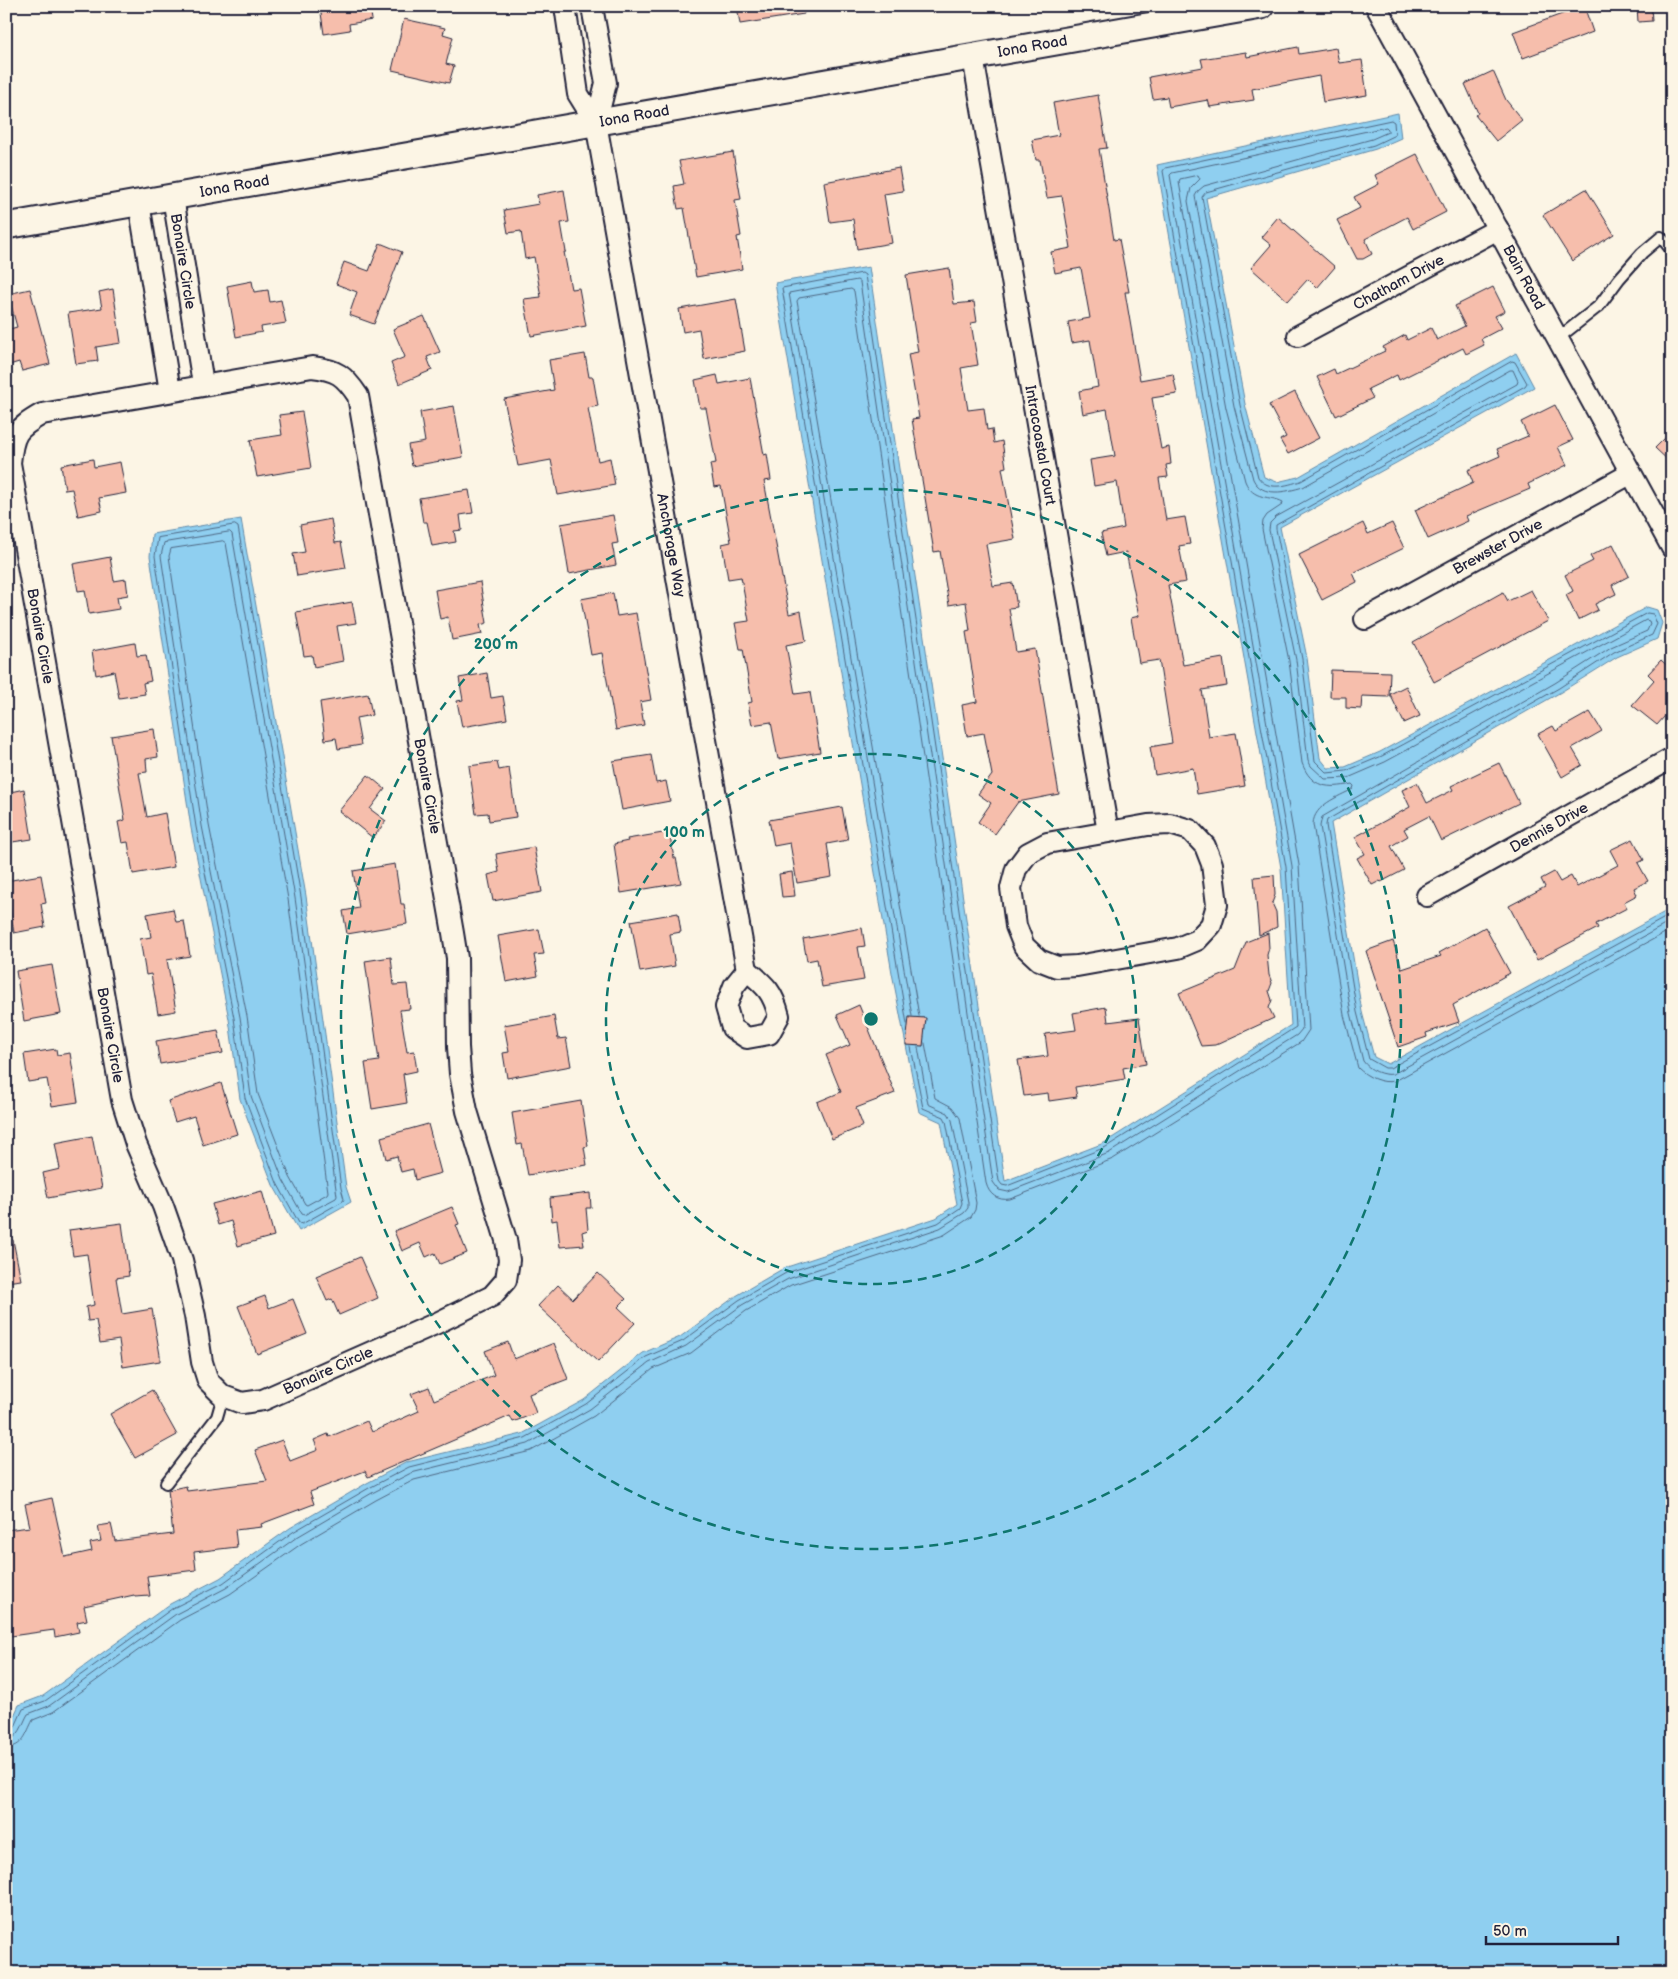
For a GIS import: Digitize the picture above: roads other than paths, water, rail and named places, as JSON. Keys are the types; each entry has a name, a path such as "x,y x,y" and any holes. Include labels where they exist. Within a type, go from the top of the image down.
{"street":[{"path":"565,6 578,94 596,123"},
{"path":"592,6 606,83 596,123"},
{"name":"Iona Road","path":"6,226 1262,6"},
{"name":"Bain Road","path":"1376,6 1672,548"},
{"name":"Intracoastal Court","path":"973,57 1108,832"},
{"name":"Anchorage Way","path":"596,123 747,970"},
{"name":"Bonaire Circle","path":"173,197 203,384"},
{"path":"139,203 170,390"},
{"name":"Chatham Drive","path":"1298,336 1498,229"},
{"name":"Bonaire Circle","path":"312,367 331,370 347,380 358,396 454,932 457,958 460,1074 467,1111 503,1228 509,1260 506,1280 492,1296 445,1319 263,1400 242,1402 223,1396 208,1381 202,1362 195,1316 182,1260 163,1206 136,1144 122,1100 10,463 12,442 24,425 42,414 203,384 312,367"},
{"name":"Brewster Drive","path":"1365,619 1630,474"},
{"name":"Dennis Drive","path":"1426,896 1672,758"},
{"path":"1170,824 1190,830 1205,846 1212,864 1217,904 1211,925 1197,940 1178,948 1077,966 1057,967 1039,960 1024,946 1016,926 1011,888 1016,869 1028,853 1046,843 1108,832 1148,825 1170,824"}],"lane":[{"path":"1557,339 1600,306 1625,272 1642,253 1661,237 1672,251"},
{"path":"166,1483 217,1417 223,1396"}],"water":[{"path":"1398,113 1401,138 1376,149 1206,198 1245,404 1264,477 1277,482 1298,477 1516,353 1534,387 1280,527 1307,658 1320,758 1328,768 1345,767 1380,752 1647,607 1657,610 1662,623 1657,639 1617,657 1561,692 1331,823 1362,1012 1374,1057 1388,1064 1672,908 1672,1973 6,1973 6,1733 19,1705 43,1696 170,1604 220,1578 290,1528 367,1483 407,1462 522,1434 584,1400 643,1353 680,1337 736,1296 784,1268 936,1218 957,1204 941,1122 919,1112 892,973 775,283 869,267 1005,1181 1104,1143 1291,1025 1281,868 1157,165"},
{"path":"241,519 306,896 346,1187 351,1202 299,1231 273,1185 240,1099 229,1019 191,828 150,556 152,534"}]}
